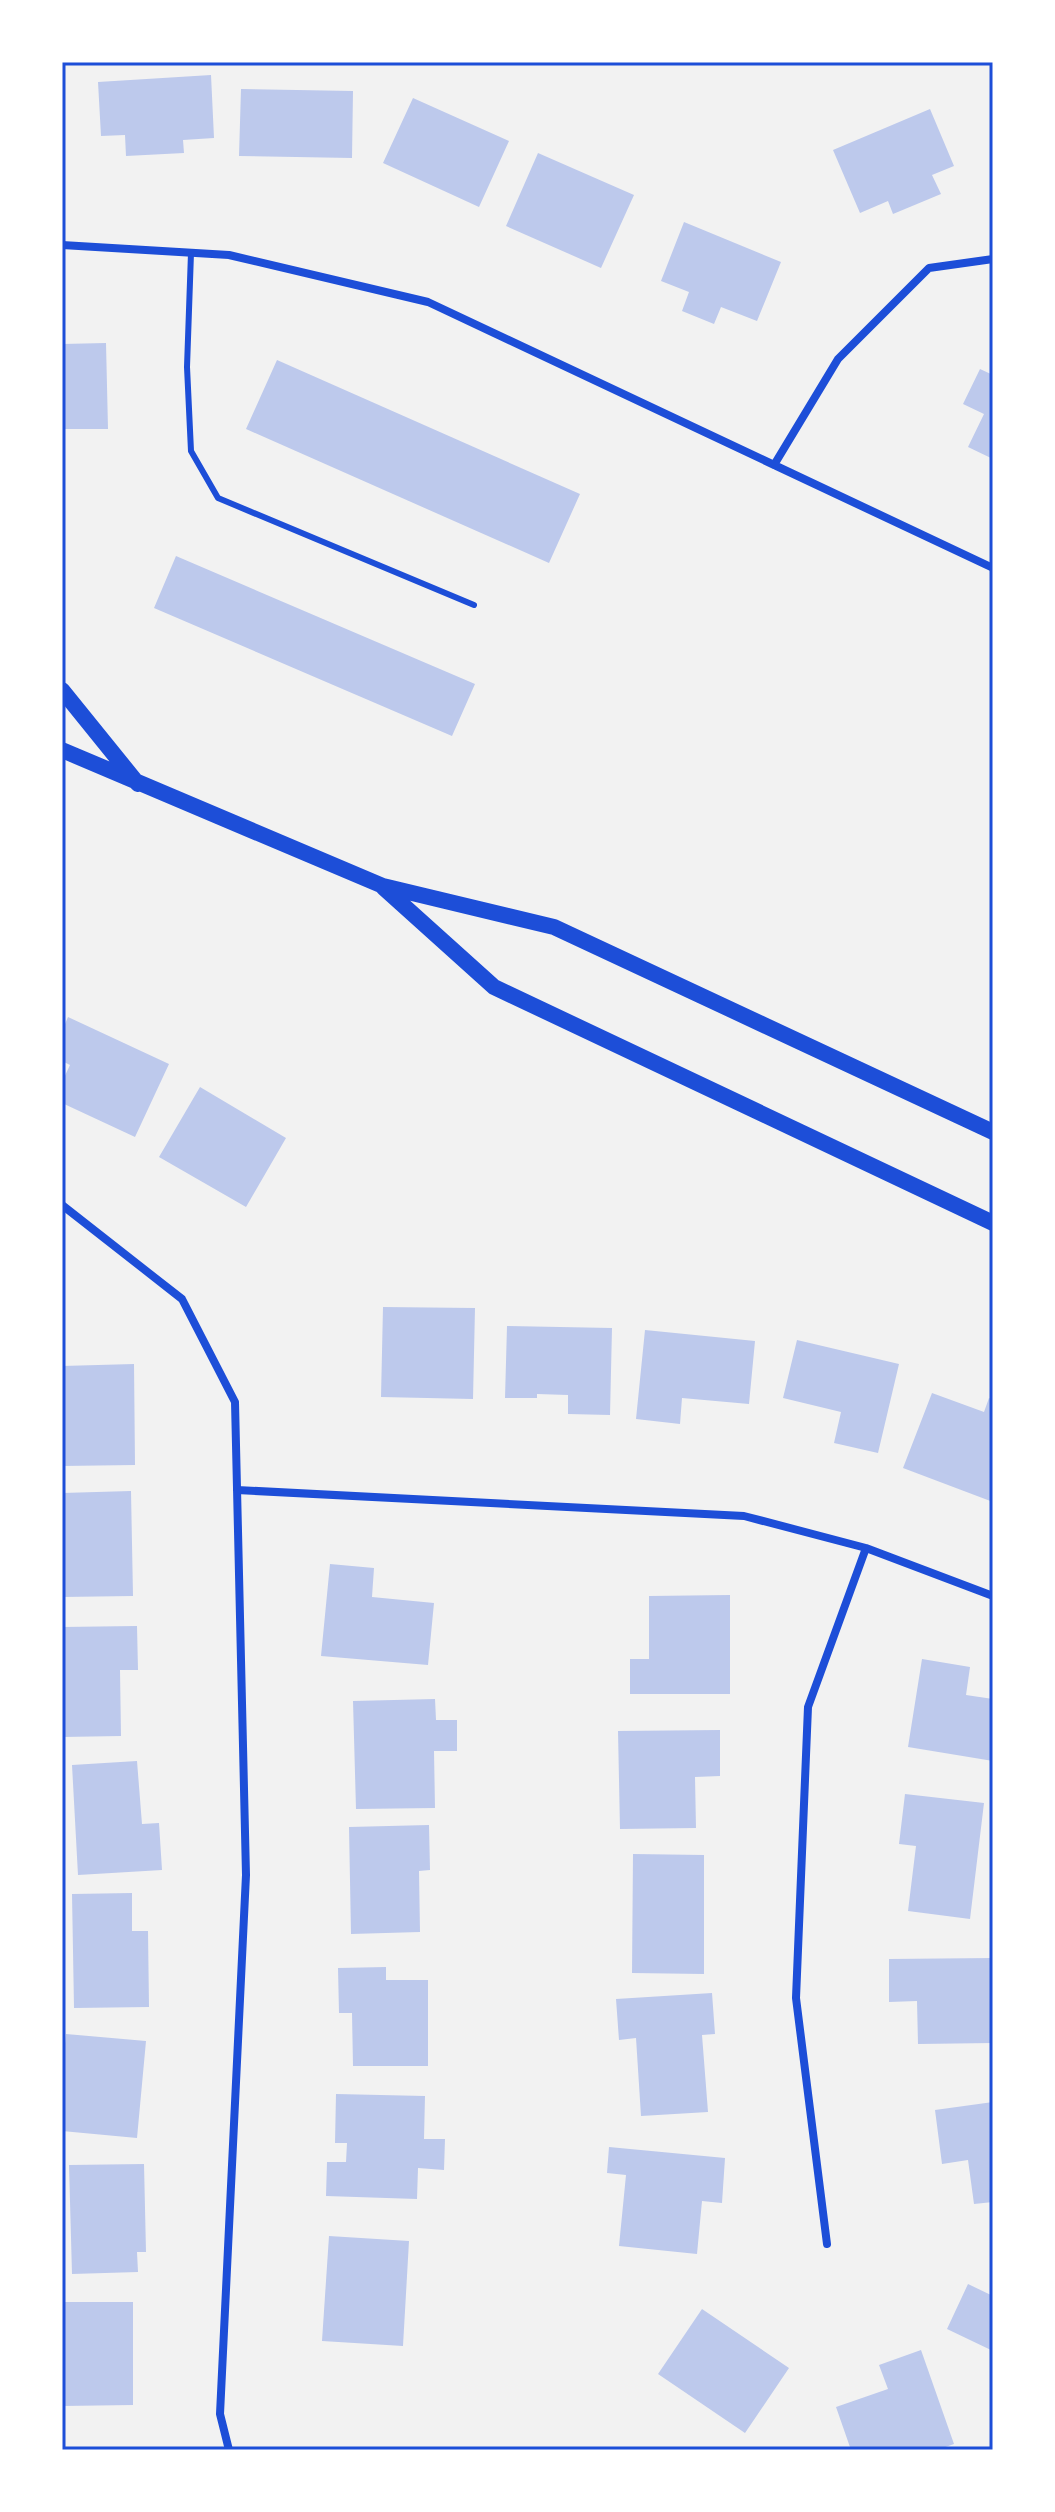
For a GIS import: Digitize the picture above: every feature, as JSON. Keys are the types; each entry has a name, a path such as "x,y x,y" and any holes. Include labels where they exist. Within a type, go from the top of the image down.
{"main road":[{"path":"62,690 139,785"},
{"path":"62,750 383,886 554,927 993,1132"},
{"path":"383,886 494,987 993,1223"}],"street":[{"path":"62,245 229,255 428,302 993,568"},
{"path":"774,465 838,359 929,268 993,259"},
{"path":"62,1205 182,1299 235,1402 246,1875 220,2414 229,2450"},
{"path":"237,1490 744,1516 866,1548 993,1596"},
{"path":"827,2244 796,1998 808,1707 866,1548"}],"lane":[{"path":"191,253 187,367 191,451 218,498 474,605"}],"building":[{"path":"211,75 214,138 183,140 184,153 126,156 125,135 101,136 98,82"},
{"path":"241,89 353,91 352,158 239,156"},
{"path":"413,98 509,141 479,207 383,163"},
{"path":"930,109 954,166 932,175 941,194 893,214 888,201 860,213 833,150"},
{"path":"538,153 634,195 601,268 506,226"},
{"path":"684,222 781,262 757,321 721,307 714,324 682,311 689,292 661,281"},
{"path":"106,343 108,429 62,429 62,344"},
{"path":"277,360 580,494 549,563 246,429"},
{"path":"980,369 993,375 993,459 968,447 984,414 963,404"},
{"path":"176,556 475,684 452,736 154,608"},
{"path":"68,1017 169,1064 135,1137 62,1103 62,1082 70,1065 62,1061 62,1031"},
{"path":"200,1087 286,1138 246,1207 159,1157"},
{"path":"383,1307 475,1308 473,1399 381,1397"},
{"path":"507,1326 612,1328 610,1415 568,1414 568,1395 537,1394 537,1398 505,1398"},
{"path":"645,1330 755,1341 749,1404 682,1398 680,1424 636,1419"},
{"path":"797,1340 899,1364 878,1453 834,1443 841,1412 783,1398"},
{"path":"134,1364 135,1465 62,1466 62,1366"},
{"path":"932,1393 984,1412 989,1398 993,1400 993,1502 903,1468"},
{"path":"131,1491 133,1596 62,1597 62,1493"},
{"path":"330,1564 374,1568 372,1597 434,1603 428,1665 321,1656"},
{"path":"730,1595 730,1694 630,1694 630,1659 649,1659 649,1596"},
{"path":"137,1626 138,1670 120,1670 121,1736 62,1737 62,1627"},
{"path":"922,1659 970,1667 966,1695 993,1699 993,1761 908,1747"},
{"path":"435,1699 436,1720 457,1720 457,1751 434,1751 435,1808 356,1809 353,1701"},
{"path":"720,1730 720,1776 695,1777 696,1828 620,1829 618,1731"},
{"path":"137,1761 142,1824 159,1823 162,1870 78,1875 72,1765"},
{"path":"905,1794 984,1803 970,1919 908,1911 916,1846 899,1844"},
{"path":"429,1825 430,1870 419,1871 420,1932 351,1934 349,1827"},
{"path":"633,1854 704,1855 704,1974 632,1973"},
{"path":"132,1893 132,1931 148,1931 149,2007 74,2008 72,1894"},
{"path":"993,1958 993,2043 918,2044 917,2001 889,2002 889,1959"},
{"path":"386,1967 386,1980 428,1980 428,2066 353,2066 352,2013 339,2013 338,1968"},
{"path":"712,1993 715,2034 702,2035 708,2112 641,2116 636,2038 619,2040 616,1999"},
{"path":"66,2034 146,2041 137,2138 62,2131 62,2072"},
{"path":"336,2094 425,2096 424,2139 445,2139 444,2170 418,2168 417,2199 326,2196 327,2162 346,2162 347,2143 335,2143"},
{"path":"993,2102 993,2202 974,2204 968,2160 942,2164 935,2110"},
{"path":"609,2147 725,2158 722,2203 702,2201 697,2254 619,2246 626,2175 607,2173"},
{"path":"144,2164 146,2252 137,2252 138,2272 72,2274 69,2165"},
{"path":"329,2236 409,2241 403,2346 322,2341"},
{"path":"968,2284 993,2296 993,2351 947,2329"},
{"path":"62,2302 133,2302 133,2405 62,2406"},
{"path":"702,2309 789,2368 745,2433 658,2374"},
{"path":"921,2350 954,2444 937,2450 851,2450 836,2407 888,2389 879,2365"}]}
